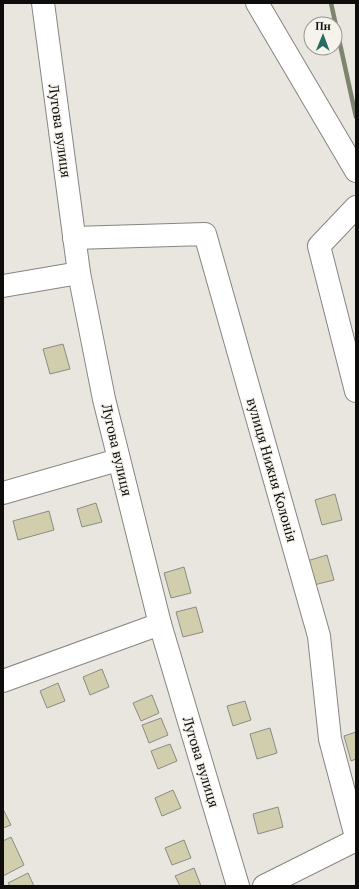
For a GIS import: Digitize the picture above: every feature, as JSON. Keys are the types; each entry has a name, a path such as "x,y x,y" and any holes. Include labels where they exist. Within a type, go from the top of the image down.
{"street":[{"name":"Лугова вулиця","path":"42,3 79,273 118,460 160,624 238,886"},
{"path":"257,3 356,171"},
{"path":"356,207 319,246 356,391"},
{"name":"вулиця Нижня Колонія","path":"74,238 205,234 319,636 330,740 356,837"},
{"path":"3,286 79,273"},
{"path":"3,493 118,460"},
{"path":"3,681 160,624"},
{"path":"264,886 356,840"}],"building":[{"path":"63,344 70,369 50,374 43,349"},
{"path":"335,494 342,520 322,525 315,500"},
{"path":"96,503 102,522 82,527 77,509"},
{"path":"49,511 54,530 18,540 13,521"},
{"path":"327,555 334,580 314,585 307,561"},
{"path":"184,567 191,593 171,598 164,573"},
{"path":"196,607 203,632 183,637 176,612"},
{"path":"102,669 109,687 90,695 83,677"},
{"path":"58,683 65,701 47,708 40,691"},
{"path":"152,695 159,713 141,721 133,703"},
{"path":"245,701 251,720 233,726 227,706"},
{"path":"161,718 168,735 149,743 142,725"},
{"path":"270,728 277,753 257,759 250,734"},
{"path":"356,732 356,759 351,761 344,736"},
{"path":"170,744 177,761 158,769 151,751"},
{"path":"173,790 181,808 162,816 155,798"},
{"path":"278,807 283,827 258,834 253,814"},
{"path":"3,809 11,825 3,828"},
{"path":"11,837 24,865 3,876 3,841"},
{"path":"184,840 191,858 172,865 165,848"},
{"path":"194,868 201,886 180,886 175,876"},
{"path":"28,873 34,886 10,886 8,883"}],"waterway":[{"path":"331,3 356,117"}]}
